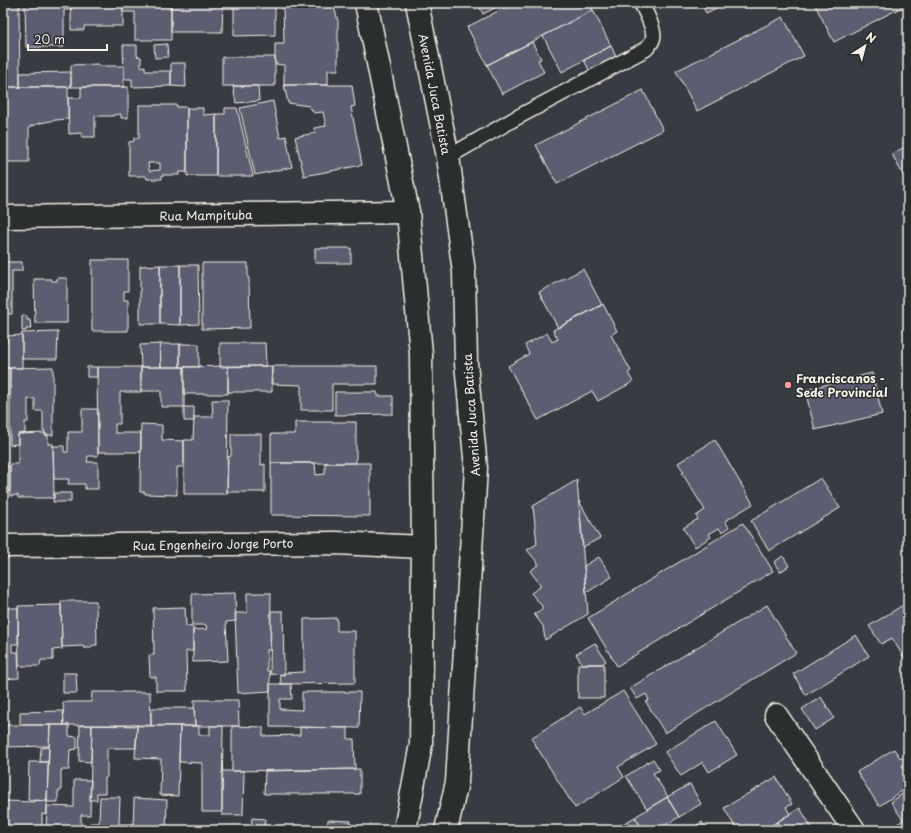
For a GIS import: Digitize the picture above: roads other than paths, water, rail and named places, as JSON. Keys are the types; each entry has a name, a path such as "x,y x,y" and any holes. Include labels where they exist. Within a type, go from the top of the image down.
{"main road":[{"path":"366,3 408,212 421,354 423,547 421,744 405,830"},
{"name":"Avenida Juca Batista","path":"417,3 448,157 464,272 466,362 476,468 457,782 446,830"},
{"name":"Rua Mampituba","path":"3,217 408,212"},
{"name":"Rua Engenheiro Jorge Porto","path":"3,546 336,543 423,547"},
{"path":"776,716 854,830"}],"lane":[{"path":"448,157 516,118 646,48 651,43 654,36 641,3"}],"place":[{"name":"Franciscanos - Sede Provincial","path":"788,385"}]}
